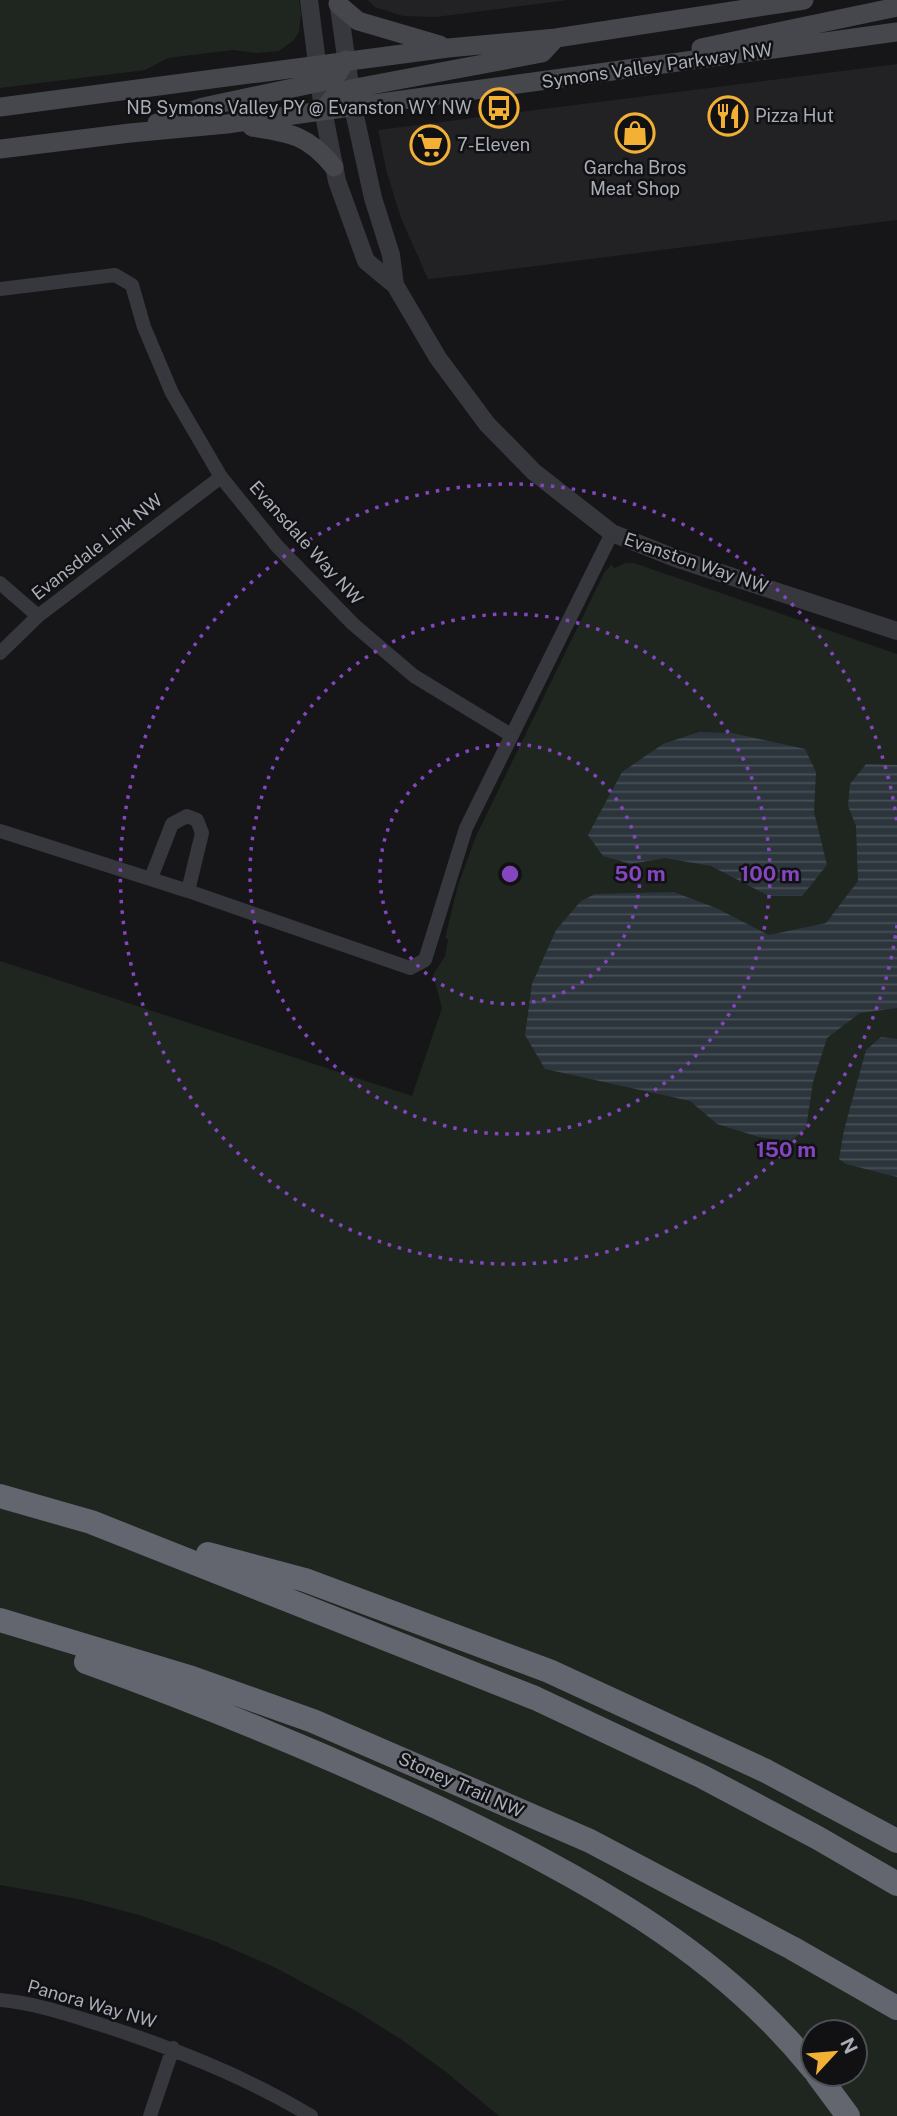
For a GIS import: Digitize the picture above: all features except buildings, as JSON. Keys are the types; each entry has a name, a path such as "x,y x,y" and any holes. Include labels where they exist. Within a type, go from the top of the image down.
{"highway":[{"path":"0,1496 305,1580 549,1671 765,1771 897,1841"},
{"path":"91,1522 535,1698 701,1776 818,1838 897,1884"},
{"name":"Stoney Trail NW","path":"0,1620 192,1678 313,1721 590,1841 792,1948 897,2008"},
{"path":"0,1631 285,1738 499,1837 642,1918 692,1951 758,2007 799,2053"},
{"path":"827,2088 848,2116"}],"main road":[{"path":"0,107 338,73 346,60 448,47 556,38 804,0"},
{"path":"338,2 358,21 448,47"},
{"path":"643,68 703,48 897,7"},
{"name":"Symons Valley Parkway NW","path":"351,98 643,68 897,32"},
{"path":"0,149 227,124 323,110 337,93 351,98 542,53 556,38"},
{"path":"130,133 203,107 320,73"},
{"path":"227,124 280,131 305,139 319,148 334,167"}],"street":[{"name":"Evanston Way NW","path":"309,0 323,110 337,181 366,261 395,285 438,358 487,424 534,472 612,533 675,558 897,631"},
{"name":"Evanston Way NW","path":"338,2 351,98 373,198 391,255 395,285"},
{"name":"Evansdale Way NW","path":"0,289 115,275 132,285 145,327 172,393 221,477 277,546 353,624 434,690 511,735"},
{"name":"Evansdale Link NW","path":"0,653 38,616 221,477"},
{"path":"0,831 151,878 410,968 425,960 466,828 612,533"},
{"path":"0,583 38,616"},
{"path":"151,878 165,835 172,824 187,816 197,820 202,833 188,891"},
{"name":"Panora Way NW","path":"0,2000 29,2002 173,2048 279,2096 311,2116"},
{"name":"Panora Way NW","path":"150,2116 173,2048"}],"shaded area":[{"path":"0,0 299,0 301,13 299,32 294,40 279,51 257,53 233,50 168,58 145,70 0,88"},
{"path":"368,0 567,0 436,17 403,16 375,7"},
{"path":"897,64 897,220 465,275 428,279 401,218 387,173 378,130"},
{"path":"634,563 897,654 897,2116 499,2116 402,2040 356,2011 274,1967 214,1941 139,1915 78,1899 0,1885 0,961 412,1096 442,1008 433,975 445,956 448,939 445,938 458,885 476,836 604,573 612,564 614,568"},
{"path":"699,732 732,733 805,749 816,772 814,812 827,865 802,896 769,896 711,866 665,858 631,864 603,856 588,835 622,772 663,744"},
{"path":"866,764 897,765 897,1008 860,1013 827,1038 813,1082 806,1129 790,1141 759,1137 717,1124 690,1101 545,1069 525,1035 532,984 556,930 581,901 595,894 674,892 716,908 769,935 826,923 858,881 856,826 848,806 850,784"},
{"path":"881,1037 897,1039 897,1177 846,1164 839,1159 844,1130 866,1050"}],"place":[{"name":"NB Symons Valley PY @ Evanston WY NW","path":"499,108"},
{"name":"Pizza Hut","path":"728,116"},
{"name":"Garcha Bros Meat Shop","path":"635,133"},
{"name":"7-Eleven","path":"430,145"}]}
